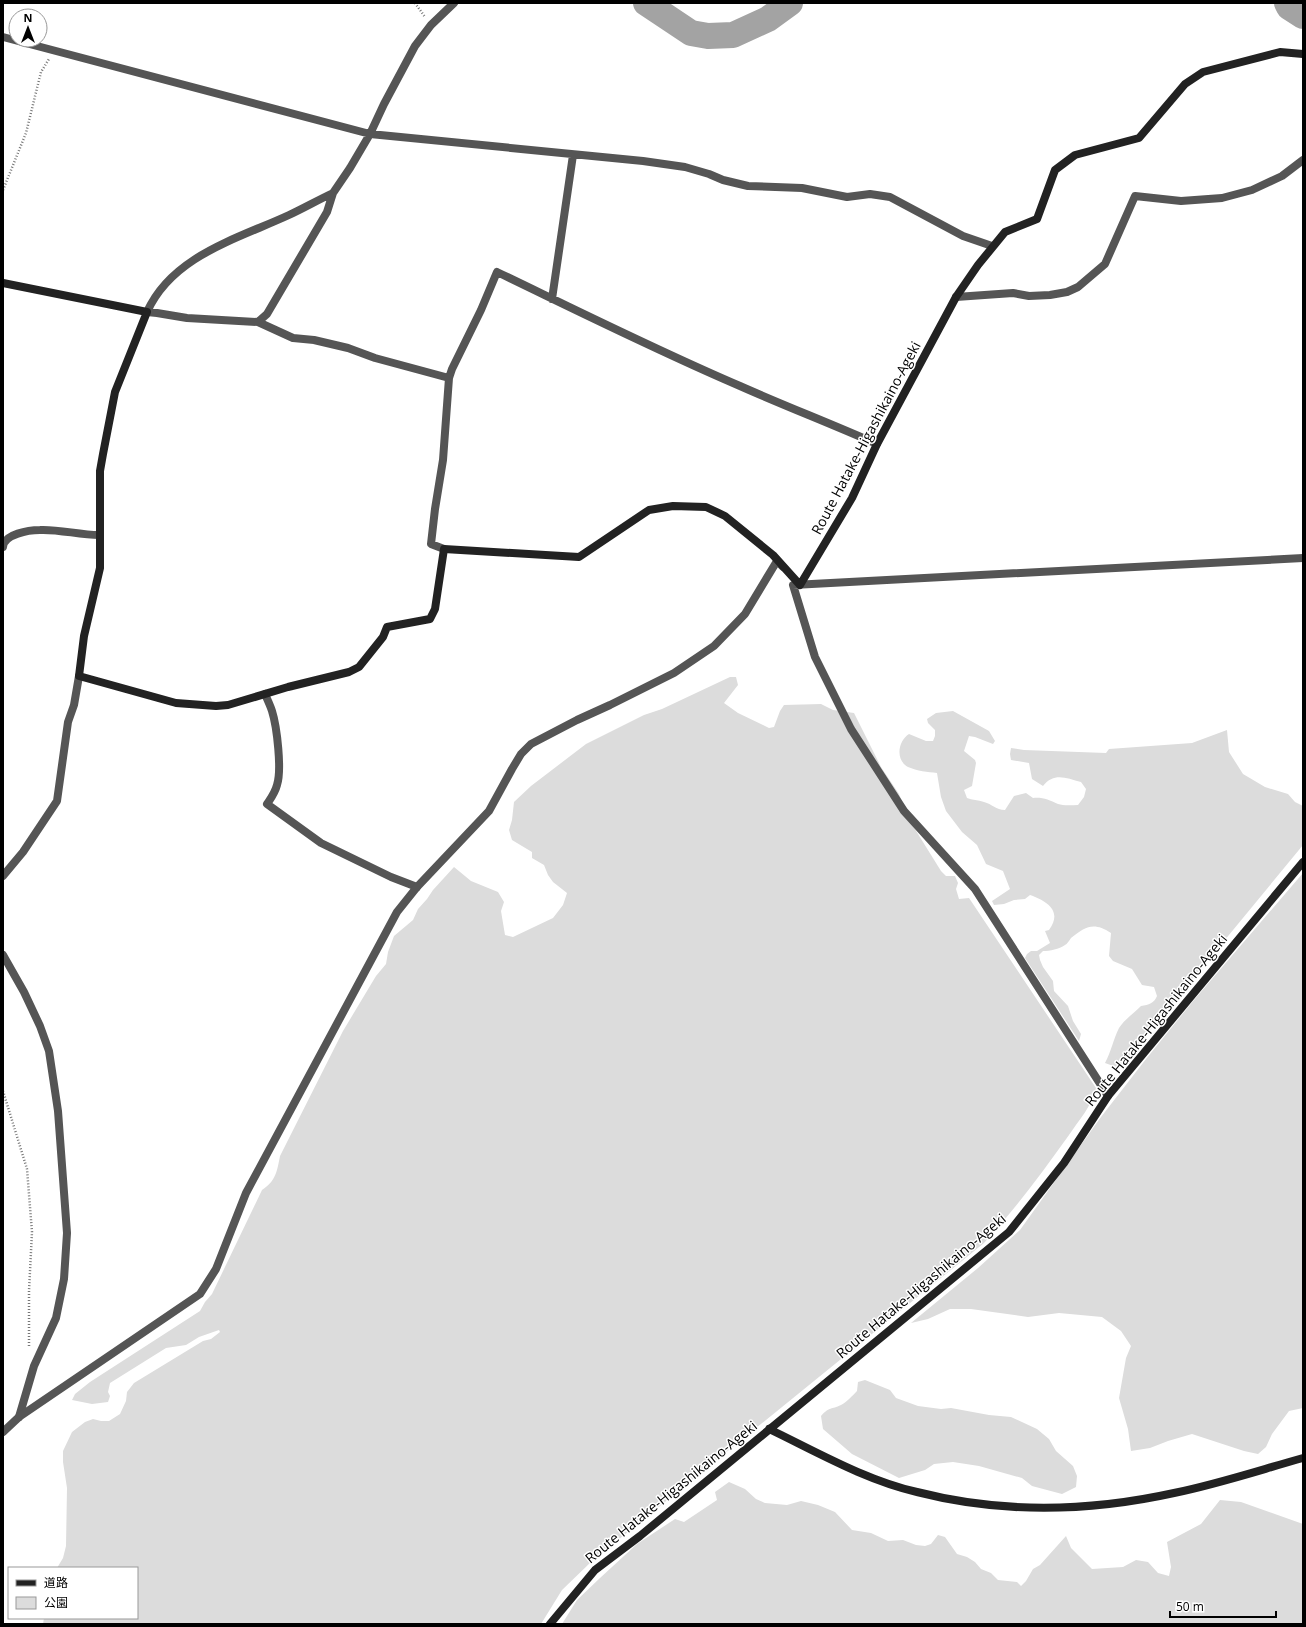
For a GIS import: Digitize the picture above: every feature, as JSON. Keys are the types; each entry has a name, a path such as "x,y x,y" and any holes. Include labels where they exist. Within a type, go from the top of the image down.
{"main road":[{"name":"Route Hatake-Higashikaino-Ageki","path":"800,585 852,498 877,444 956,297 992,246 1005,232 1038,219 1055,170 1074,154 1139,138 1185,84 1203,72 1280,52 1303,54"},
{"path":"3,283 147,312 115,392 100,471 100,568 84,636 79,676 162,700 200,706 228,705 349,672 359,667 383,637 387,627 430,619 435,609 444,550 579,556 649,510 673,506 706,507 725,516 773,555 800,585"},
{"name":"Route Hatake-Higashikaino-Ageki","path":"550,1624 595,1570 640,1536 1009,1232 1064,1163 1108,1096 1303,862"},
{"path":"770,1429 865,1475 916,1492 967,1502 1020,1509 1071,1508 1123,1502 1175,1493 1303,1458"}],"street":[{"path":"258,322 267,314 327,212 333,193 370,134 415,46 431,25 454,3"},
{"path":"3,37 370,134 643,161 685,167 709,174 722,180 748,186 802,188 847,197 870,194 890,197 963,236 992,246"},
{"path":"552,299 573,155"},
{"path":"956,297 1013,293 1029,296 1050,295 1067,292 1078,287 1105,264 1135,196 1181,201 1222,198 1252,190 1270,182 1282,176 1303,160"},
{"path":"333,193 205,252 185,265 171,278 153,299 147,312 188,318 258,322 293,338 314,340 348,348 375,358 449,378"},
{"path":"444,550 431,544 443,460 449,378 497,272 663,352 877,444"},
{"path":"3,547 8,538 31,531 41,530 99,535"},
{"path":"1108,1096 975,889 904,811 851,729 815,657 793,585 1303,558"},
{"path":"3,1432 19,1416 200,1294 216,1269 246,1193 396,912 417,887 489,811 521,754 531,744 577,720 674,674 714,646 745,614 777,561 800,585"},
{"path":"3,876 23,852 57,802 68,722 74,705 79,676"},
{"path":"265,694 272,712 278,753 277,786 267,804 321,843 391,877 417,887"},
{"path":"3,955 24,992 40,1026 49,1051 54,1075 58,1111 67,1233 64,1279 56,1318 34,1366 19,1416"}],"path":[{"path":"415,3 431,25"},
{"path":"3,190 26,133 41,72 55,50"},
{"path":"3,1091 28,1170 32,1232 29,1284 29,1352 34,1366"}],"green space":[{"path":"730,677 736,677 738,685 724,703 738,713 769,728 774,727 784,705 821,704 833,710 854,713 881,767 899,794 910,821 918,834 941,871 946,876 955,876 958,883 956,889 959,899 969,898 1096,1088 1092,1101 1081,1118 1038,1177 984,1243 591,1562 562,1590 541,1624 43,1624 44,1619 138,1619 138,1567 58,1567 63,1558 66,1546 67,1488 63,1451 72,1432 85,1422 93,1419 109,1421 120,1414 126,1401 127,1392 134,1383 203,1341 211,1339 220,1332 219,1330 199,1337 186,1345 166,1348 110,1383 108,1392 110,1396 108,1402 92,1404 72,1400 75,1394 90,1382 200,1311 212,1294 262,1190 267,1187 273,1179 280,1156 343,1031 376,976 386,964 388,952 394,936 413,920 418,909 433,890 454,867 471,881 498,892 504,902 501,911 505,935 513,937 553,918 563,905 567,893 553,882 544,865 532,858 532,852 512,840 509,830 514,802 531,786 586,744 644,715 662,709"},
{"path":"953,711 989,731 995,741 993,744 969,736 964,751 975,760 976,763 972,786 964,790 967,798 982,801 999,809 1005,810 1014,796 1026,793 1033,798 1043,798 1060,805 1078,805 1084,797 1086,789 1081,782 1060,777 1051,779 1043,786 1032,779 1029,763 1011,760 1011,748 1024,750 1106,753 1109,749 1192,743 1227,730 1229,752 1243,774 1265,787 1288,794 1295,802 1303,806 1303,845 1121,1066 1116,1067 1105,1063 1117,1032 1124,1022 1141,1006 1153,1002 1157,996 1154,987 1142,985 1132,969 1113,961 1109,956 1111,933 1100,927 1086,928 1071,938 1063,946 1054,950 1043,951 1039,955 1040,960 1053,981 1054,991 1068,1006 1073,1021 1081,1034 1079,1041 1025,958 1031,951 1037,951 1050,943 1045,931 1049,930 1053,923 1054,912 1042,900 1030,895 1025,899 994,905 992,901 1010,889 1003,871 986,864 977,845 962,832 946,811 941,797 937,773 908,767 901,760 900,746 905,737 909,734 926,741 933,741 935,730 928,723 927,719 936,713"},
{"path":"1303,873 1303,1408 1289,1411 1272,1434 1266,1447 1258,1454 1192,1434 1150,1448 1131,1451 1128,1429 1119,1398 1126,1358 1131,1346 1121,1331 1102,1317 1059,1313 1028,1317 971,1309 950,1309 928,1319 911,1323 978,1268 1020,1230 1101,1117 1146,1059 1194,1000"},
{"path":"865,1380 890,1390 896,1398 918,1406 941,1409 951,1408 989,1415 1011,1417 1037,1429 1049,1439 1056,1451 1073,1466 1077,1476 1076,1487 1062,1494 1032,1486 1022,1478 979,1466 953,1462 934,1464 925,1470 899,1478 852,1454 823,1429 821,1416 829,1409 845,1402 857,1391 858,1382"},
{"path":"729,1482 745,1489 756,1499 765,1503 787,1505 801,1501 818,1505 835,1512 852,1530 871,1533 888,1541 903,1540 916,1545 925,1546 931,1544 938,1535 945,1537 957,1554 967,1557 975,1562 981,1569 991,1573 998,1580 1017,1582 1021,1586 1026,1581 1033,1569 1040,1565 1066,1536 1071,1548 1092,1569 1123,1567 1136,1560 1148,1562 1158,1573 1169,1576 1171,1567 1167,1542 1201,1524 1220,1500 1241,1502 1303,1524 1303,1624 562,1624 577,1600 637,1544 675,1519 684,1522 717,1500 715,1492"}],"waterway":[{"path":"646,3 691,33 708,36 733,35 768,19 790,3"},
{"path":"1287,3 1289,7 1303,16"}]}
